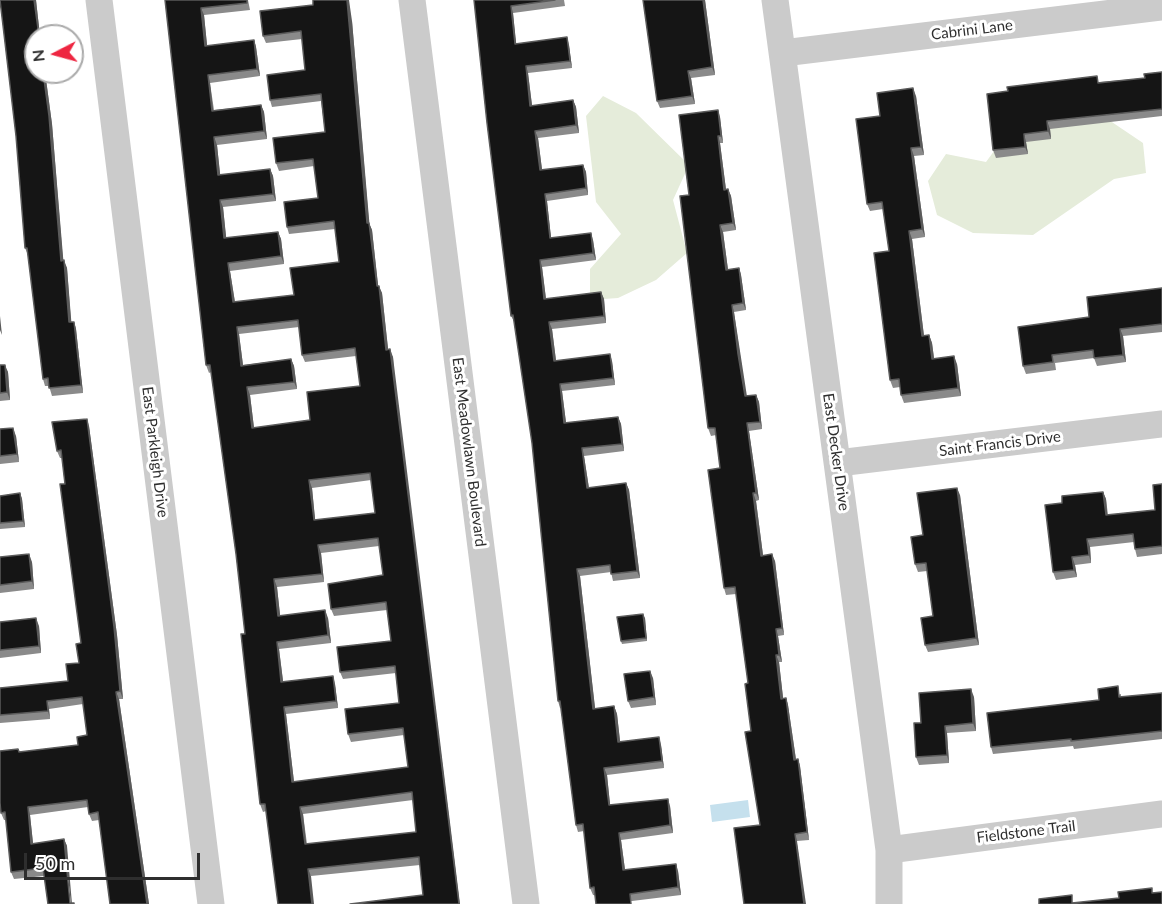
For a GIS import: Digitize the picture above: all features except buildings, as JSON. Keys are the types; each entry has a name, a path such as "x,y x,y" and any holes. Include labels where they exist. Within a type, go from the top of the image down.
{"street":[{"name":"East Parkleigh Drive","path":"99,0 211,904"},
{"name":"East Meadowlawn Boulevard","path":"412,0 526,904"},
{"name":"East Decker Drive","path":"775,0 889,850 889,904"},
{"name":"Cabrini Lane","path":"783,53 1162,7"},
{"name":"Saint Francis Drive","path":"838,463 1162,424"},
{"name":"Fieldstone Trail","path":"889,850 1162,814"}],"green space":[{"path":"603,96 636,113 689,165 673,200 687,253 656,280 618,298 590,300 590,269 621,234 596,202 586,116"},
{"path":"1100,114 1143,143 1146,173 1114,179 1033,235 973,233 937,215 928,181 946,154 986,162 1011,128"}],"water":[{"path":"748,800 750,817 712,822 710,805"}]}
